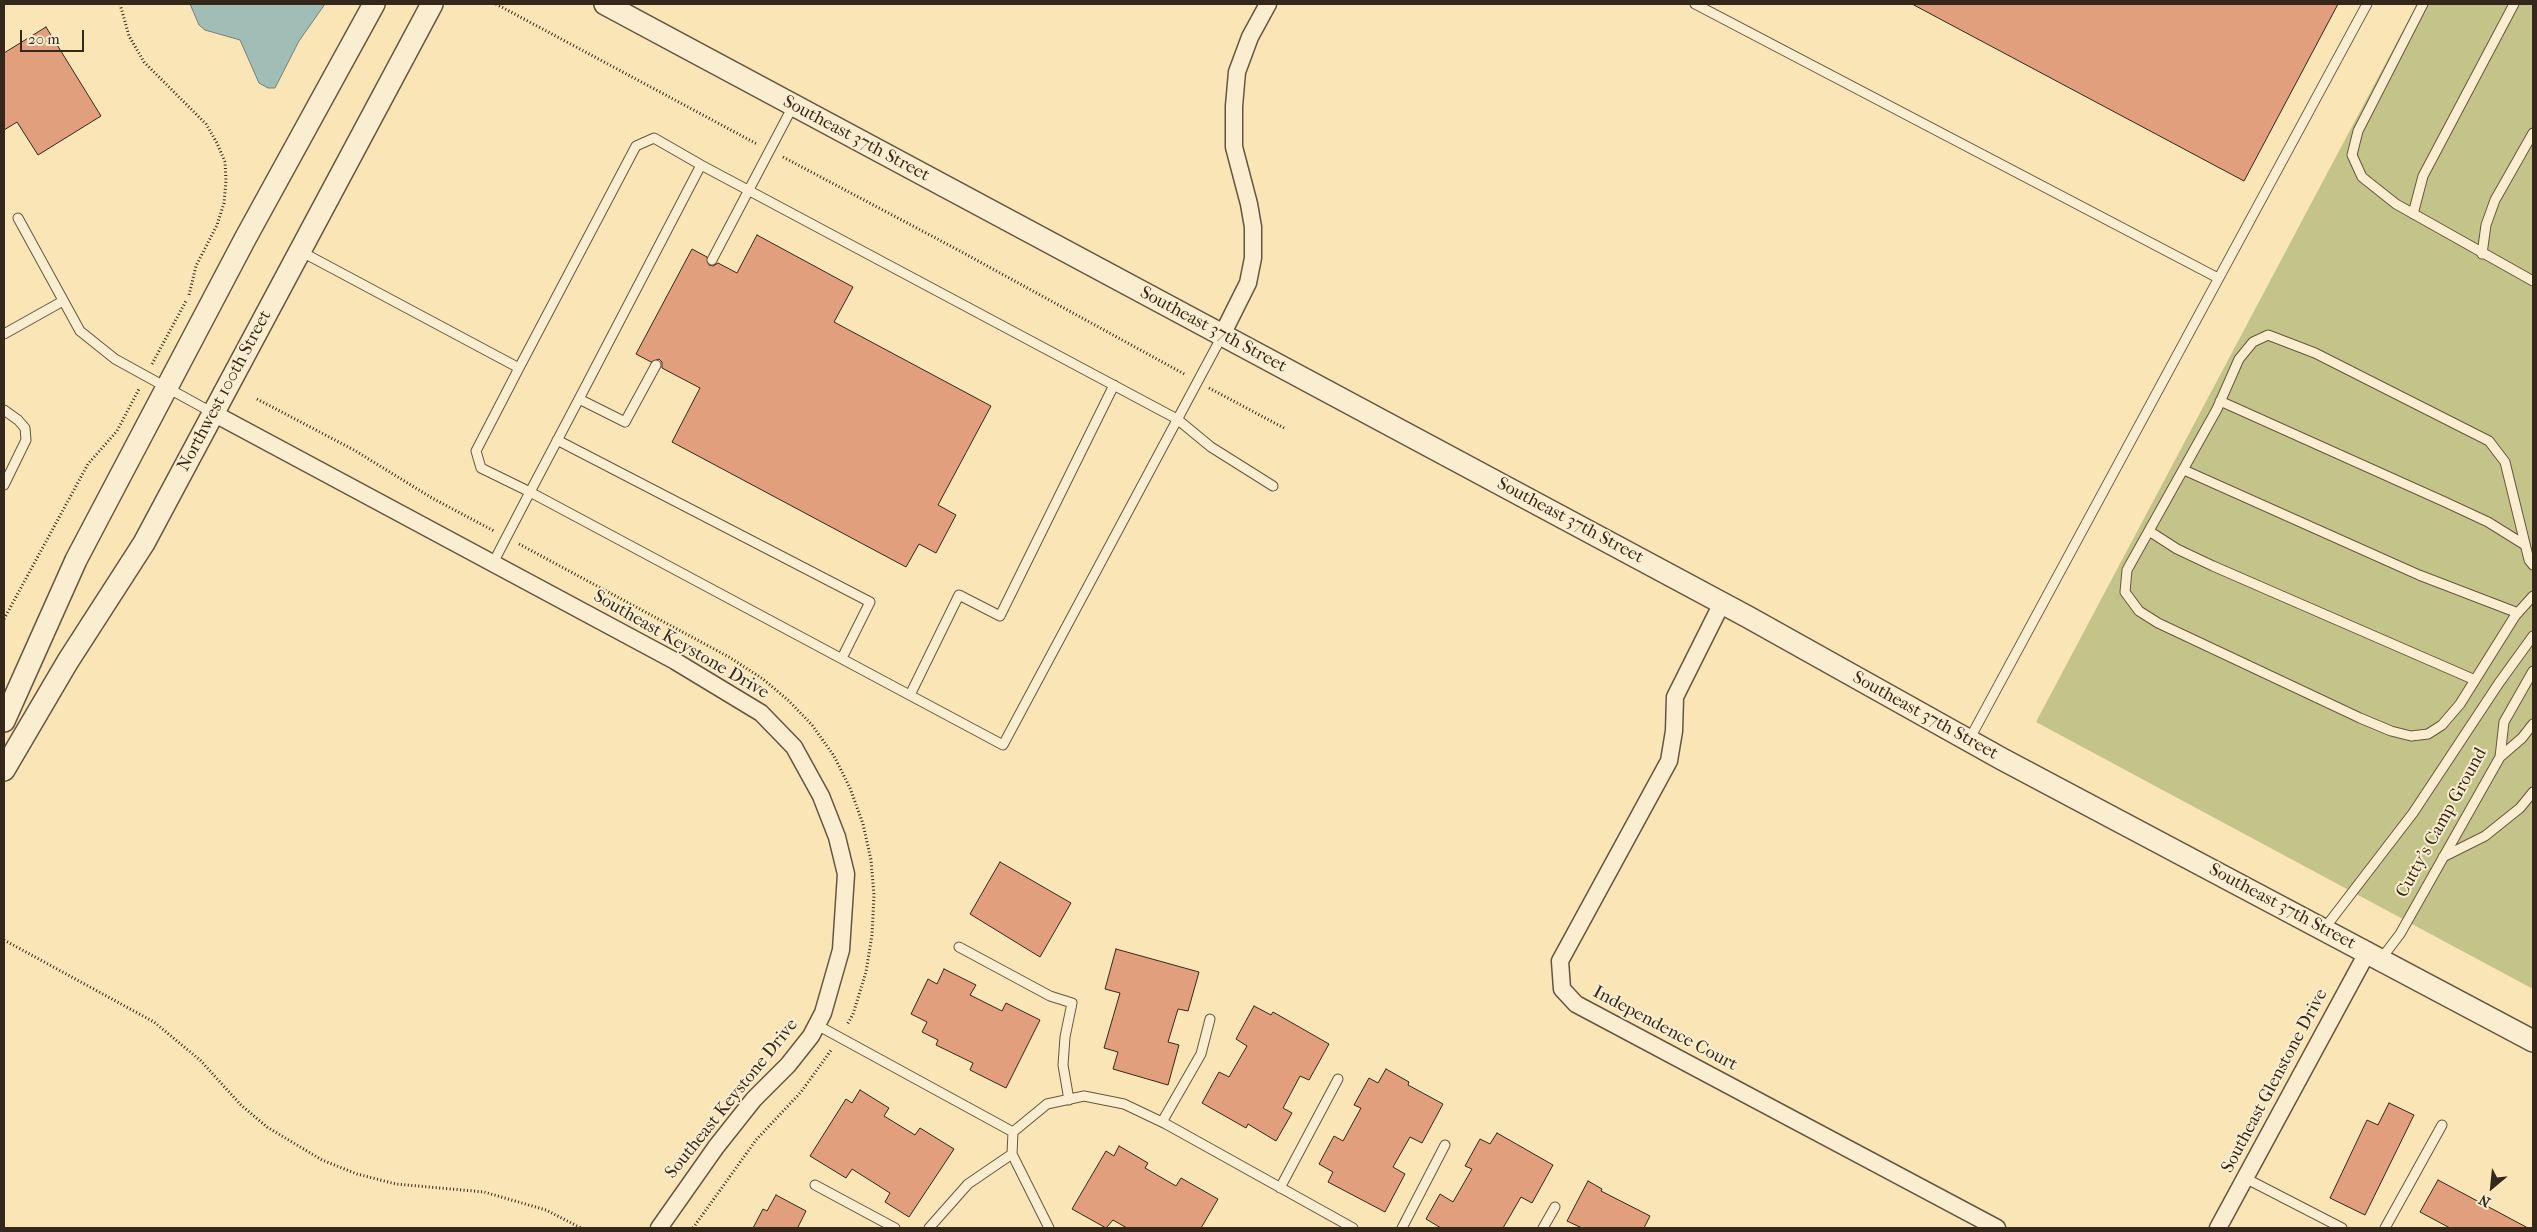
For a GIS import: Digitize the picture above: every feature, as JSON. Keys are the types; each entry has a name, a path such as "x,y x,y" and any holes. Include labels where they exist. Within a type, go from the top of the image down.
{"street":[{"path":"4,721 76,560 167,387 374,4"},
{"name":"Northwest 100th Street","path":"4,770 74,653 144,543 432,4"},
{"name":"Southeast 37th Street","path":"605,4 1722,603 1968,741 2533,1042"},
{"path":"1222,335 1248,283 1253,258 1253,227 1234,147 1234,106 1238,72 1250,36 1268,4"},
{"name":"Southeast Keystone Drive","path":"213,413 675,661 761,713 794,747 821,796 837,837 846,874 841,950 823,1013 817,1025 788,1065 754,1099 716,1147 660,1228"},
{"name":"Independence Court","path":"1722,603 1675,697 1674,731 1669,761 1560,961 1562,989 1576,1004 1997,1228"},
{"name":"Southeast Glenstone Drive","path":"2218,1228 2374,956"}],"lane":[{"path":"1695,4 2218,278"},
{"path":"1968,741 2367,4"},
{"path":"2423,4 2358,132 2352,156 2362,176 2396,204 2533,281"},
{"path":"2413,214 2423,176 2514,4"},
{"path":"712,260 793,106"},
{"path":"2482,254 2486,225 2495,200 2533,133"},
{"path":"1222,335 1178,419 1004,745 530,492 481,468 476,450 636,146 654,138 701,165 1178,419 1211,447 1273,486"},
{"path":"494,563 701,165"},
{"path":"18,218 80,331 115,359 213,413"},
{"path":"300,251 519,368"},
{"path":"4,334 63,301"},
{"path":"2533,565 2529,560 2505,462 2489,442 2315,353 2268,335 2253,342 2239,359 2220,401 2184,470 2127,570 2125,592 2139,611 2158,623 2360,718 2391,731 2411,736 2428,734 2442,724 2460,704 2518,613 2533,596"},
{"path":"579,399 625,422 656,365"},
{"path":"910,695 959,595 1000,616 1114,385"},
{"path":"2220,401 2488,522 2525,545"},
{"path":"4,410 18,420 25,428 26,440 4,485"},
{"path":"558,440 870,602 842,658"},
{"path":"2184,470 2419,575 2518,613"},
{"path":"2149,531 2177,549 2213,566 2475,680"},
{"path":"2324,929 2413,813 2499,683 2533,636"},
{"name":"Cutty's Camp Ground","path":"2374,956 2400,934 2500,757 2504,722 2533,671"},
{"path":"2500,757 2522,738 2533,724"},
{"path":"2443,858 2485,836 2520,808 2533,792"},
{"path":"959,947 1050,996 1072,1003 1065,1037 1063,1065 1068,1100"},
{"path":"1162,1122 1201,1054 1210,1019"},
{"path":"817,1025 1013,1132"},
{"path":"1280,1188 1338,1079"},
{"path":"1049,1228 1012,1154 1013,1132 1047,1104 1084,1096 1124,1104 1162,1122 1352,1228"},
{"path":"2384,1228 2442,1125"},
{"path":"1402,1228 1445,1145"},
{"path":"930,1228 968,1184 1012,1154"},
{"path":"2245,1178 2342,1228"},
{"path":"815,1185 895,1228"},
{"path":"1543,1228 1555,1206"}],"path":[{"path":"4,619 88,464 117,431 190,294 196,266 217,225 224,203 225,162 217,143 206,124 144,62 129,36 120,4"},
{"path":"496,4 960,251 1284,428"},
{"path":"257,399 354,450 432,498 729,657 763,678 812,725 834,756 850,788 863,824 871,860 874,895 872,935 866,972 853,1014 839,1038 805,1086 746,1153 693,1228"},
{"path":"4,940 154,1022 200,1060 241,1105 267,1127 322,1160 357,1174 396,1184 484,1192 546,1210 582,1228"}],"shaded area":[{"path":"2417,4 2533,4 2533,989 2036,722"}],"water":[{"path":"190,4 325,4 299,41 275,88 268,88 259,83 240,40 205,30 199,25"}],"building":[{"path":"1912,4 2338,4 2244,181"},
{"path":"46,27 101,116 38,155 17,122 4,130 4,53"},
{"path":"757,235 853,287 834,322 991,406 938,505 956,515 936,553 919,544 906,567 672,442 700,388 662,368 662,362 659,359 651,362 636,354 692,249 707,257 709,265 713,266 718,263 737,273"},
{"path":"1000,862 1071,903 1040,957 970,914"},
{"path":"1116,949 1199,972 1188,1011 1178,1009 1168,1042 1179,1045 1168,1085 1113,1069 1118,1052 1104,1048 1120,993 1105,989"},
{"path":"944,969 976,985 970,995 1002,1011 1006,1003 1040,1020 1006,1088 970,1070 973,1063 936,1045 938,1040 922,1032 927,1022 911,1014 928,979 937,984"},
{"path":"1254,1006 1271,1015 1273,1012 1329,1044 1309,1080 1300,1076 1283,1108 1292,1113 1276,1141 1248,1124 1246,1128 1202,1103 1219,1072 1229,1077 1247,1046 1236,1039"},
{"path":"1386,1069 1409,1082 1408,1085 1443,1104 1422,1143 1410,1137 1393,1167 1405,1174 1385,1212 1328,1182 1333,1172 1319,1164 1334,1136 1343,1141 1361,1108 1354,1105 1369,1078 1378,1083"},
{"path":"860,1090 889,1108 884,1116 915,1135 920,1128 954,1149 909,1217 885,1202 890,1193 852,1169 846,1178 810,1156 846,1099 852,1103"},
{"path":"2389,1103 2414,1115 2365,1215 2330,1198 2367,1120 2378,1125"},
{"path":"1497,1133 1553,1165 1532,1203 1521,1197 1503,1228 1441,1228 1426,1219 1440,1194 1453,1202 1472,1169 1465,1166 1480,1139 1490,1144"},
{"path":"1119,1146 1148,1163 1145,1168 1176,1186 1181,1178 1218,1199 1201,1228 1127,1228 1113,1220 1106,1228 1072,1209 1106,1151 1114,1156"},
{"path":"2438,1180 2528,1228 2450,1228 2420,1212"},
{"path":"1588,1181 1602,1189 1601,1191 1650,1216 1644,1228 1582,1228 1567,1221"},
{"path":"776,1195 806,1211 798,1227 800,1228 753,1228 763,1209 767,1211"}]}
